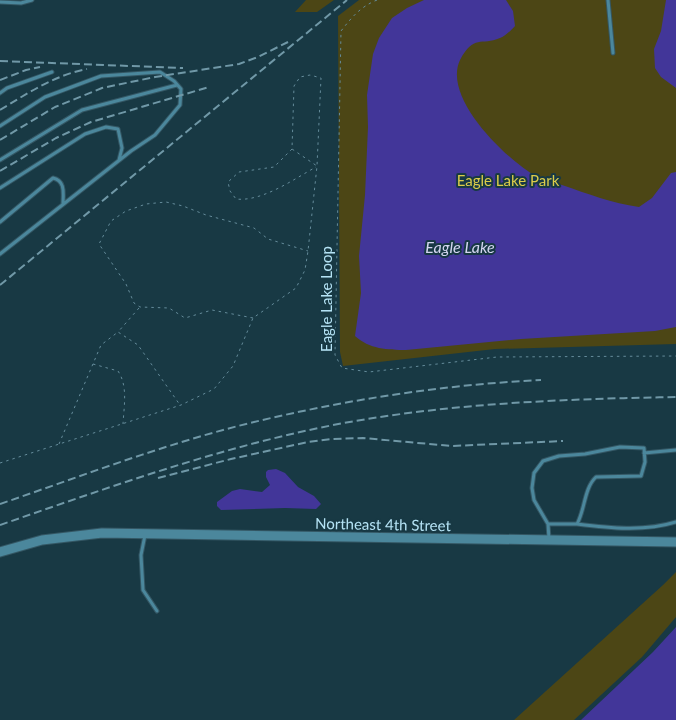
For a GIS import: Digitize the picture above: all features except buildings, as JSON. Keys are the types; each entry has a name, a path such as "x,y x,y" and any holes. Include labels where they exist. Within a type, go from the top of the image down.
{"street":[{"name":"Northeast 4th Street","path":"0,552 42,540 90,534 676,542"}],"lane":[{"path":"0,2 21,4 32,0"},
{"path":"608,0 613,53"},
{"path":"0,93 7,88 52,72"},
{"path":"0,126 45,97 101,76 160,72 174,80 181,89 180,105 155,135 119,160 0,254"},
{"path":"0,160 82,110 177,85"},
{"path":"0,188 85,134 106,127 118,129 122,148 119,160"},
{"path":"0,222 53,178 62,184 64,190 63,204"},
{"path":"549,540 548,524 534,500 532,488 534,473 543,461 559,456 584,454 620,447 644,448 645,462 641,476 596,477 591,482 581,517 577,524"},
{"path":"644,453 676,450"},
{"path":"548,524 640,528 676,522"},
{"path":"145,534 141,555 143,590 157,611"}],"path":[{"name":"Eagle Lake Loop","path":"377,0 365,5 354,14 341,31 334,355 342,368 369,372 497,357 676,356"},
{"path":"0,463 181,406 214,389 233,366 253,318 296,288 305,270 317,166 321,78 310,75 300,77 294,86 292,149 274,167 239,172 228,182 230,191 236,199 244,200 272,192 317,166"},
{"path":"292,149 317,166"},
{"path":"253,318 212,310 185,318 168,308 140,307 134,304 126,284 99,244 111,221 126,211 146,204 166,202 254,228 268,239 308,251"},
{"path":"59,445 101,345 118,332 140,307"},
{"path":"118,332 138,345 181,406"},
{"path":"93,364 118,371 123,378 123,425"}],"green space":[{"path":"306,0 334,0 317,12 295,12"},
{"name":"Eagle Lake Park","path":"359,0 676,0 676,344 495,349 343,366 340,352 338,16"},
{"path":"676,572 676,617 642,657 574,720 514,720 663,585"}],"water":[{"name":"Eagle Lake","path":"424,0 506,0 513,11 515,26 502,37 478,42 469,47 460,60 457,75 460,92 481,126 495,143 524,169 543,180 610,201 639,207 652,198 671,173 676,172 676,327 655,331 521,339 406,350 373,346 366,344 355,336 361,293 359,256 365,195 368,127 367,95 373,54 379,38 392,18"},
{"path":"666,0 676,0 676,88 661,77 655,68 654,49 661,31"},
{"path":"276,469 285,473 298,487 314,496 321,504 316,509 221,510 217,506 217,502 232,491 240,489 262,492 270,485 266,472"},
{"path":"676,627 676,720 581,720 653,652"}],"railway":[{"path":"0,285 347,0"},
{"path":"0,140 55,107 102,88 155,77 239,64 288,42"},
{"path":"0,61 183,68"},
{"path":"0,80 40,67"},
{"path":"0,110 53,80 87,69"},
{"path":"0,171 56,138 91,122 209,87"},
{"path":"0,504 178,443 275,417 350,402 426,390 541,380"},
{"path":"0,525 127,481 213,455 300,432 344,423 385,416 510,403 676,397"},
{"path":"158,478 231,459 308,442 331,439 363,438 452,446 563,441"}]}
